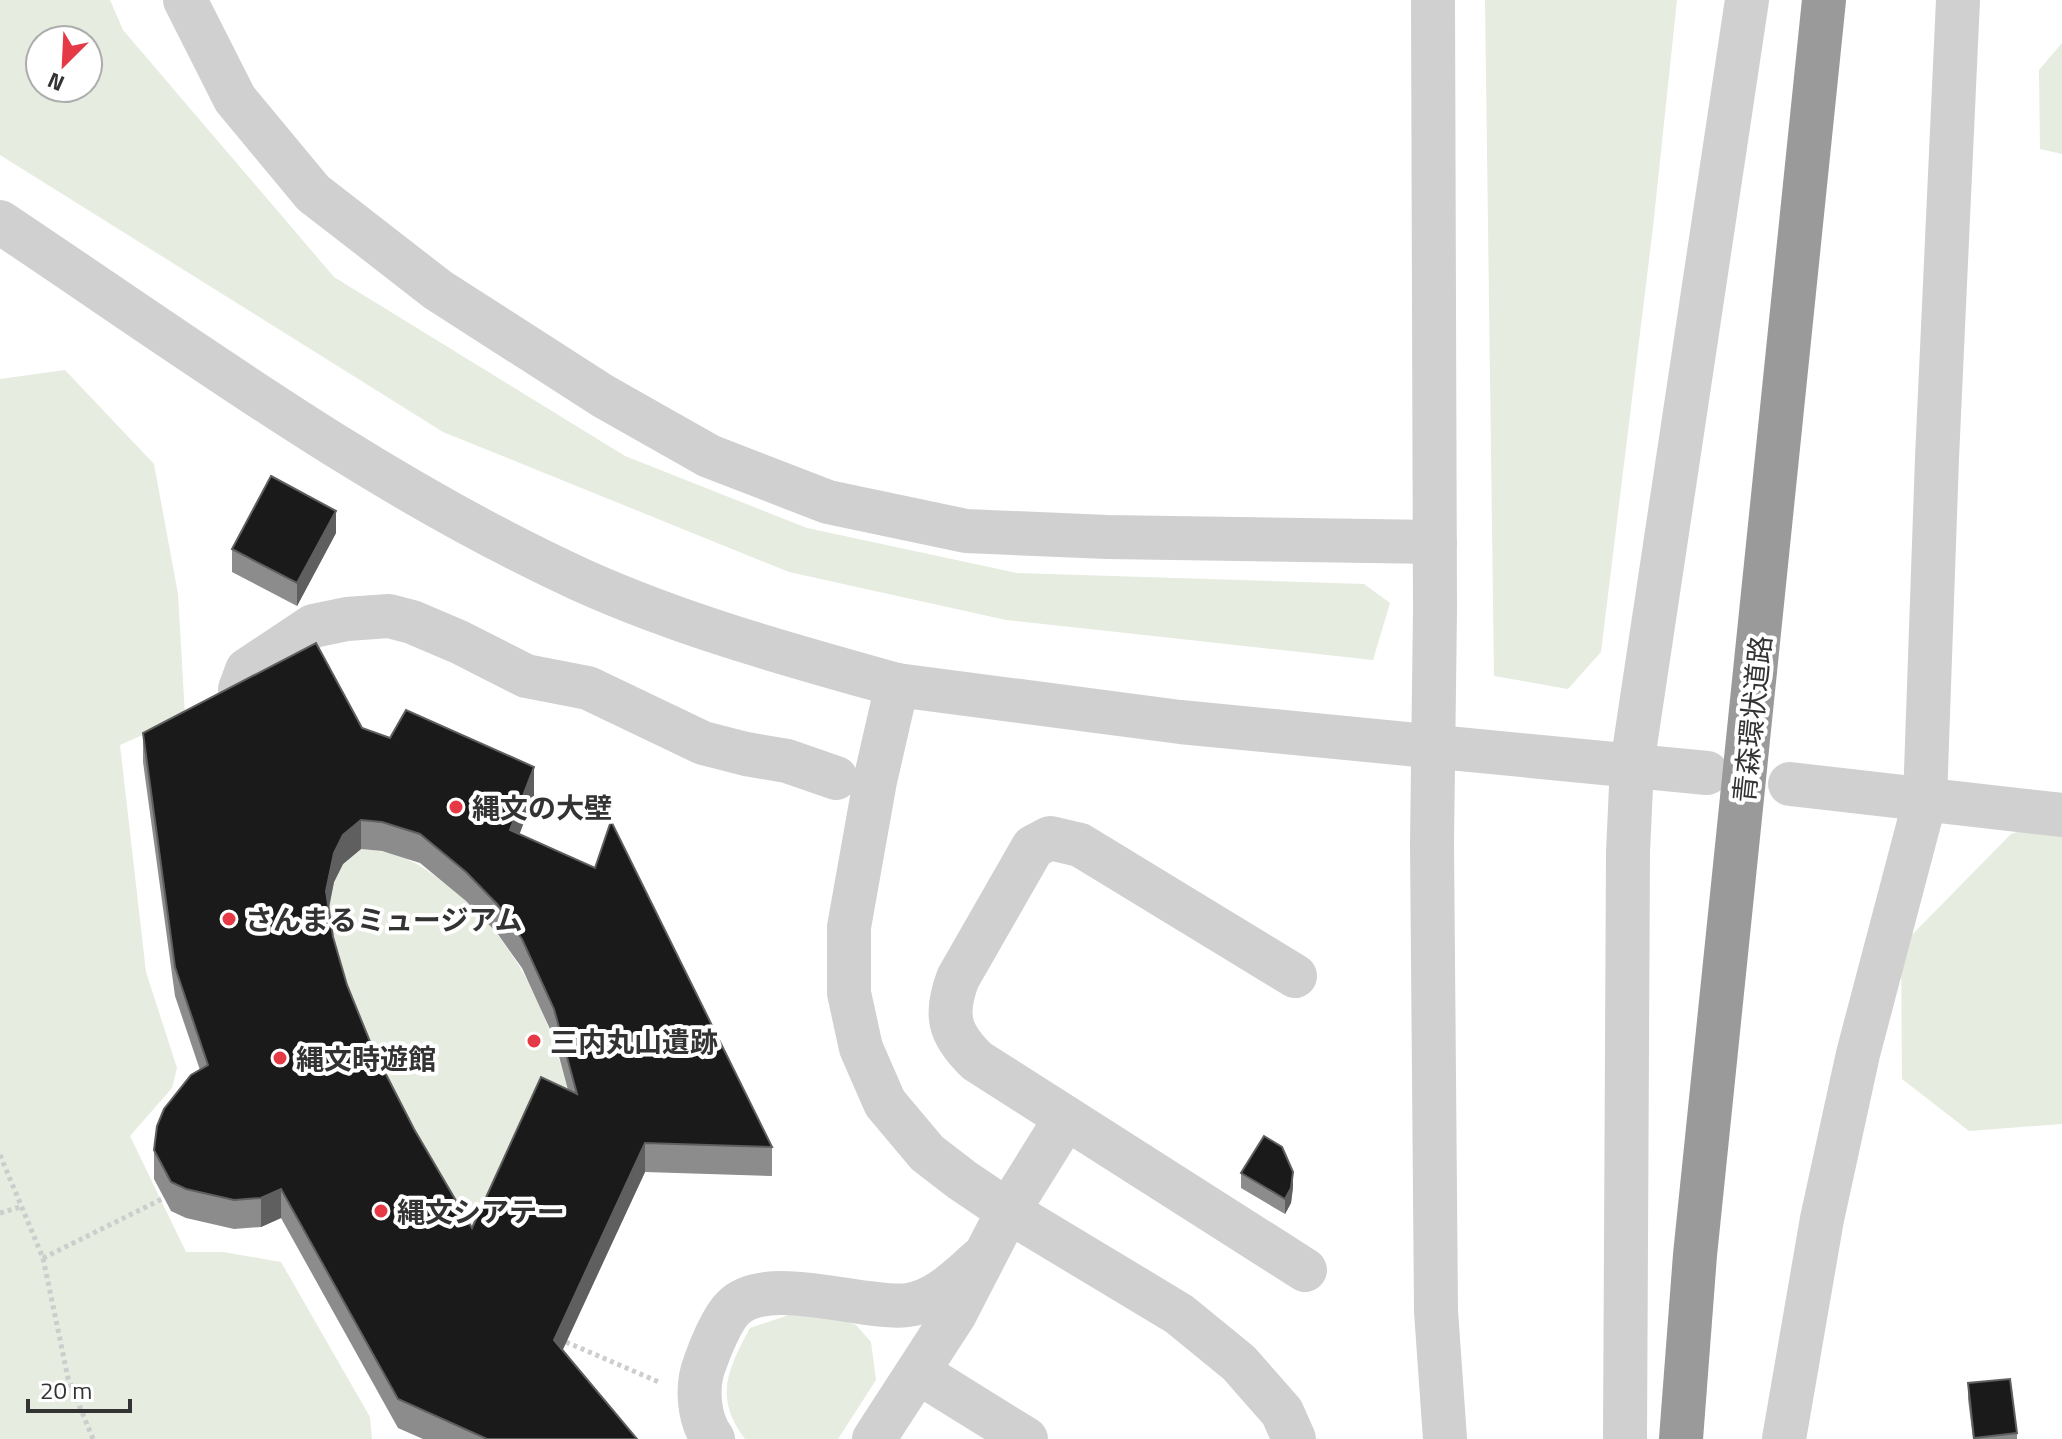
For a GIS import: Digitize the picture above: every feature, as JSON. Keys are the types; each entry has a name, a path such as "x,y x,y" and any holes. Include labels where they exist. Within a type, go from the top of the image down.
{"highway":[{"name":"青森環状道路","path":"1681,1439 1695,1255 1824,0"}],"street":[{"path":"185,0 235,99 313,193 438,290 603,396 709,456 828,502 966,531 1138,538 1435,542"},
{"path":"1433,0 1435,610 1432,843 1436,1311 1445,1439"},
{"path":"1625,1439 1628,868 1632,765 1747,0"},
{"path":"1784,1439 1822,1219 1858,1054 1925,800 1937,443 1958,0"},
{"path":"0,222 293,417 447,513 583,581 725,636 897,685 1180,722 1707,773"},
{"path":"240,689 247,670 313,626 347,619 389,616 459,642 526,676 588,688 703,743 787,761 836,778"},
{"path":"897,685 875,781 849,927 849,993 861,1048 885,1103 927,1153 1008,1211 1179,1314 1239,1363 1282,1412 1294,1439"},
{"path":"1790,784 2062,815"},
{"path":"1295,976 1080,845 1050,838 1033,847 958,978 950,1000 950,1020 959,1044 977,1061 1305,1270"},
{"path":"874,1439 955,1314 1008,1211 1066,1118"},
{"path":"713,1439 708,1433 701,1409 699,1378 710,1347 733,1308 761,1294 813,1294 907,1305 939,1295 984,1256"},
{"path":"918,1372 974,1425 1026,1439"}],"path":[{"path":"0,1155 43,1258 68,1378 93,1439"},
{"path":"43,1258 164,1198"},
{"path":"0,1213 20,1207"},
{"path":"566,1342 659,1382"}],"shaded area":[{"path":"0,0 110,0 123,30 334,277 625,456 807,528 1017,573 1364,584 1390,603 1373,660 1006,620 789,572 443,432 0,155"},
{"path":"1485,0 1677,0 1653,227 1601,652 1568,689 1494,676"},
{"path":"2062,43 2062,154 2040,149 2039,70"},
{"path":"65,370 154,464 178,594 185,716 120,745 146,972 177,1068 172,1088 130,1136 186,1252 223,1252 281,1262 370,1417 372,1439 0,1439 0,379"},
{"path":"2062,817 2062,1124 1969,1131 1902,1079 1901,946 2011,834"},
{"path":"361,849 400,856 421,866 453,890 502,940 520,967 547,1025 577,1123 472,1257 373,1078 326,920 334,882 343,864"},
{"path":"789,1315 839,1319 856,1325 871,1342 876,1380 838,1439 745,1439 729,1410 727,1384 730,1371 750,1328"}],"building":[{"path":"271,476 336,511 297,583 232,549"},
{"name":"縄文時遊館","path":"316,643 362,728 390,738 406,710 534,767 510,830 595,868 611,821 772,1147 645,1143 554,1340 637,1439 487,1439 398,1399 281,1189 261,1198 234,1200 186,1189 171,1182 154,1150 157,1126 164,1109 191,1075 208,1065 175,967 143,733","holes":["361,820 382,822 420,834 466,872 497,904 522,939 554,1009 577,1094 541,1077 472,1228 414,1129 373,1049 347,985 333,937 326,891 334,853 343,835"]},
{"path":"1264,1136 1282,1147 1293,1172 1291,1188 1285,1199 1241,1173"},
{"path":"2010,1379 2017,1433 1974,1438 1968,1383"}],"place":[{"name":"縄文の大壁","path":"456,807"},
{"name":"さんまるミュージアム","path":"229,919"},
{"name":"三内丸山遺跡","path":"534,1041"},
{"name":"縄文時遊館","path":"280,1058"},
{"name":"縄文シアテー","path":"381,1211"}]}
